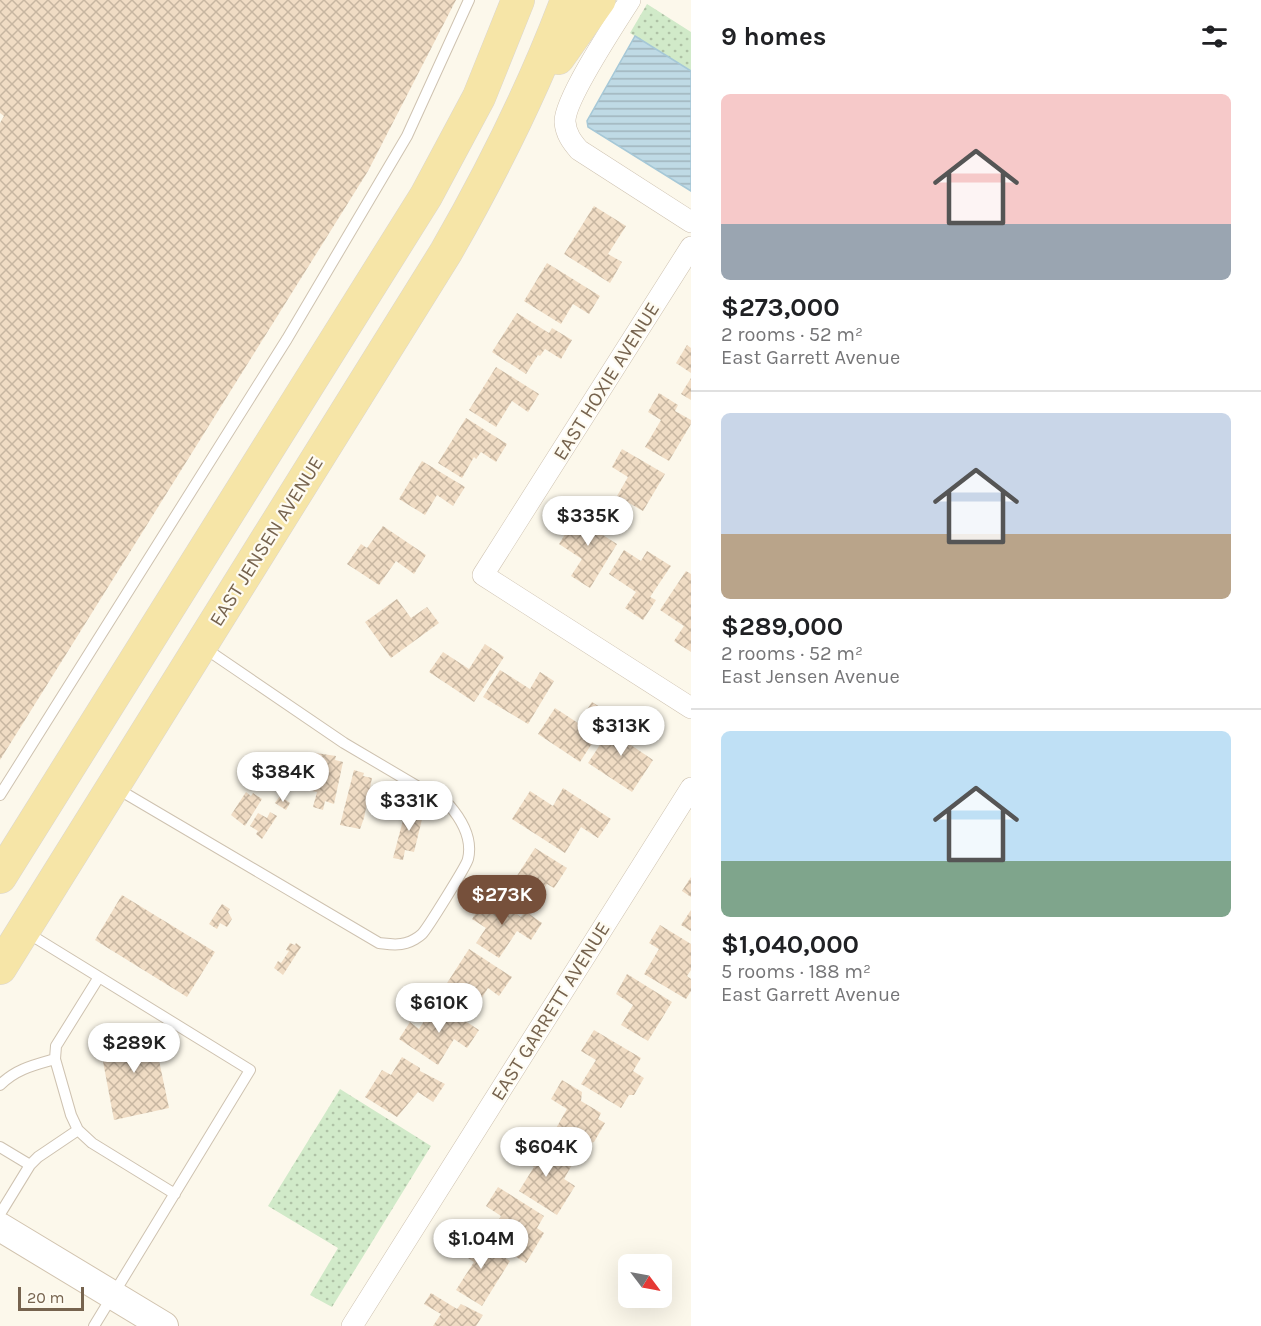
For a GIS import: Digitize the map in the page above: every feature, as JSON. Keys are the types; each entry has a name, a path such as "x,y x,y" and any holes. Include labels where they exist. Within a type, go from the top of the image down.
{"main road":[{"path":"522,108 549,48 567,0"},
{"path":"522,108 599,0"},
{"path":"0,877 426,196 479,96 514,11"},
{"name":"EAST JENSEN AVENUE","path":"0,968 446,252 498,160 522,108"},
{"path":"0,1227 164,1326"}],"street":[{"path":"630,0 591,63 566,115 567,132 579,150 691,222"},
{"name":"EAST HOXIE AVENUE","path":"691,247 483,575 691,708"},
{"name":"EAST GARRETT AVENUE","path":"352,1326 691,788"}],"lane":[{"path":"0,795 305,309 407,136 469,0"},
{"path":"113,786 379,943 396,945 408,943 422,934 468,861 469,844 466,831 461,819 449,805 344,743 201,646"},
{"path":"24,930 250,1070 94,1326"},
{"path":"99,977 56,1046 55,1059 71,1115 78,1130 92,1143 175,1194"},
{"path":"0,1085 26,1066 55,1059"},
{"path":"0,1214 30,1165 78,1130"},
{"path":"0,1147 30,1165"}],"green space":[{"path":"647,4 691,32 691,72 630,33"},
{"path":"340,1089 431,1146 332,1307 310,1295 338,1248 268,1206"}],"water":[{"path":"635,36 691,71 691,191 588,127 587,121"}],"building":[{"path":"0,0 456,0 368,171 0,760 0,123 4,116 0,113"},
{"path":"594,206 626,226 608,254 622,262 610,283 564,254"},
{"path":"547,263 600,296 589,314 573,304 561,324 524,301"},
{"path":"517,313 549,333 552,328 572,340 561,359 545,349 540,356 538,355 526,374 492,352"},
{"path":"687,345 691,348 691,373 676,363"},
{"path":"496,367 539,394 528,412 512,401 496,427 469,410"},
{"path":"691,378 691,400 681,394"},
{"path":"659,393 678,405 675,411 691,420 691,424 669,461 645,447 661,420 648,412"},
{"path":"466,418 507,444 496,462 481,452 476,459 474,457 462,478 438,463"},
{"path":"622,449 665,474 643,511 617,496 628,477 612,467"},
{"path":"422,461 465,487 453,506 437,495 425,515 399,499"},
{"path":"581,509 604,523 598,532 617,544 590,588 571,576 582,559 559,544"},
{"path":"383,526 426,555 414,574 396,561 379,585 347,564 361,544 367,548"},
{"path":"624,550 641,561 647,551 671,566 650,597 656,600 643,620 625,608 636,592 609,574"},
{"path":"686,571 691,574 691,652 674,641 684,626 660,610"},
{"path":"397,599 411,618 427,607 439,623 391,658 365,622"},
{"path":"485,644 504,657 474,702 429,672 443,652 469,669"},
{"path":"500,670 530,689 540,672 554,681 528,724 483,697"},
{"path":"592,702 611,714 580,762 538,734 555,708 578,723"},
{"path":"617,719 636,731 628,743 653,760 632,792 588,763"},
{"path":"316,753 336,756 335,760 343,762 334,804 325,801 323,810 313,807 317,792 307,790"},
{"path":"354,770 364,773 363,776 372,778 360,829 340,825"},
{"path":"563,788 611,819 598,838 581,827 565,853 512,819 530,791 553,806"},
{"path":"246,792 251,796 253,793 262,799 245,826 231,815"},
{"path":"280,796 290,803 286,810 275,803"},
{"path":"407,805 424,811 414,852 405,850 403,860 393,858"},
{"path":"270,812 277,816 262,839 256,834 258,831 250,826 258,813 267,818"},
{"path":"535,848 567,868 554,888 547,884 531,907 507,891"},
{"path":"691,877 691,897 682,891"},
{"path":"122,895 215,952 187,997 95,940"},
{"path":"488,895 521,917 525,911 542,923 531,940 517,931 499,958 476,943 486,928 472,919"},
{"path":"222,904 230,909 228,912 232,919 227,927 220,923 217,929 209,924"},
{"path":"691,910 691,931 681,925"},
{"path":"660,925 691,944 691,970 687,976 691,979 691,991 686,999 644,974 659,949 649,943"},
{"path":"290,943 295,945 296,943 301,947 283,975 274,968 278,961 281,963 289,951 286,950"},
{"path":"469,949 512,977 499,996 488,988 471,1015 440,994"},
{"path":"627,974 672,1002 648,1041 621,1025 633,1005 616,994"},
{"path":"436,1002 479,1030 467,1048 454,1039 438,1065 399,1039 410,1022 419,1029"},
{"path":"152,1027 169,1108 114,1120 99,1040"},
{"path":"594,1030 641,1058 633,1071 644,1078 634,1095 629,1095 621,1108 581,1084 596,1060 581,1051"},
{"path":"402,1057 420,1068 420,1071 445,1084 433,1102 418,1092 397,1117 365,1097 382,1070 391,1075"},
{"path":"562,1080 582,1092 581,1101 601,1113 598,1119 605,1123 594,1142 584,1143 577,1155 550,1139 567,1109 551,1099"},
{"path":"529,1140 557,1158 573,1163 564,1179 575,1186 557,1215 519,1191 534,1167 518,1157"},
{"path":"498,1187 544,1216 537,1228 544,1233 526,1263 487,1239 501,1216 486,1206"},
{"path":"468,1234 510,1261 482,1306 456,1290 474,1262 457,1251"},
{"path":"431,1293 457,1309 461,1304 483,1315 476,1326 433,1326 441,1314 424,1304"}]}
